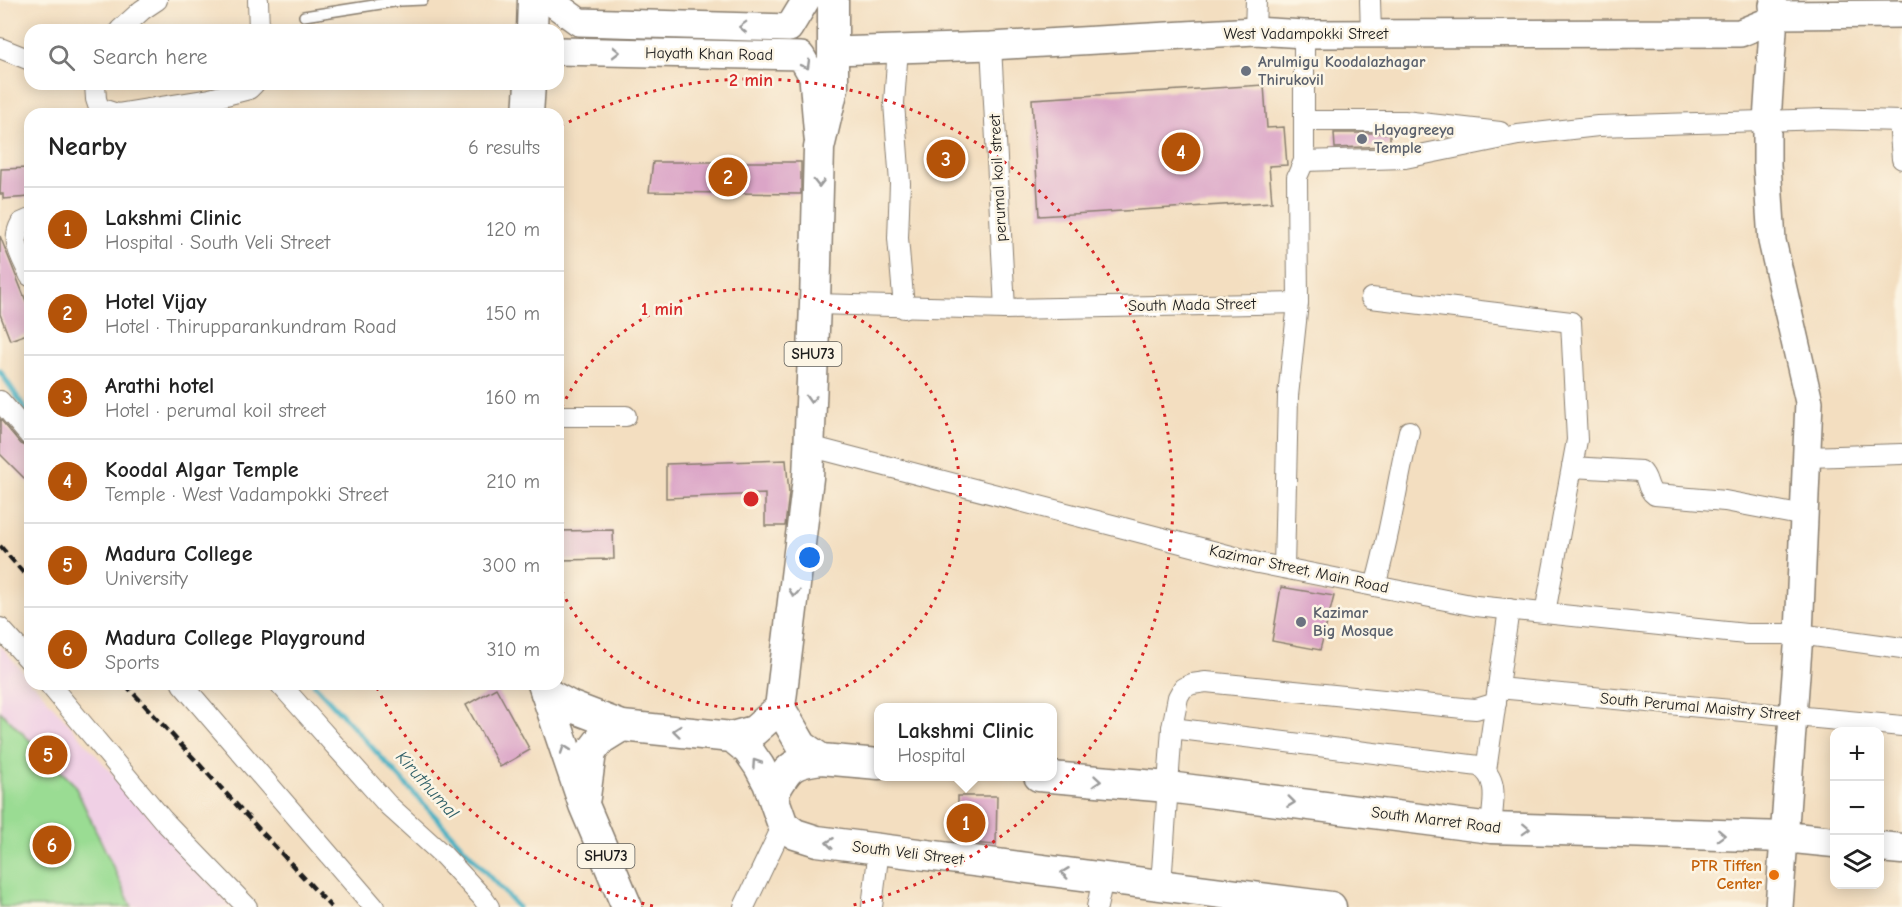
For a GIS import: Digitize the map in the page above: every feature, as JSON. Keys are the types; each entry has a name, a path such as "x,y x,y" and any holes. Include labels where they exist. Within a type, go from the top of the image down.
{"main road":[{"path":"532,24 533,0"},
{"name":"SHU73","path":"780,708 808,478 819,148 833,88 833,0"},
{"path":"528,108 530,90"},
{"path":"545,690 584,805"},
{"path":"546,690 572,707 622,726 732,737 754,731 780,708 802,746 821,759"},
{"path":"584,805 591,752 601,738 622,726"},
{"path":"732,737 748,750 759,766 773,794 783,825"},
{"path":"773,794 788,769 799,762 821,759 874,764"},
{"name":"South Marret Road","path":"1057,778 1168,787 1491,828 1784,837 1830,842"},
{"name":"SHU73","path":"584,805 627,907"},
{"name":"South Veli Street","path":"783,825 795,834 817,841 1331,907"},
{"path":"1884,847 1902,849"}],"street":[{"path":"127,24 157,0"},
{"path":"258,0 259,24"},
{"name":"Hayath Khan Road","path":"549,0 579,22 789,28 806,0"},
{"path":"1255,31 1256,0"},
{"path":"1370,0 1371,34"},
{"path":"1779,907 1795,716 1809,402 1772,241 1767,165 1767,121 1773,8 1902,14"},
{"name":"West Vadampokki Street","path":"834,51 991,46 1255,31 1304,34 1740,33 1767,22 1773,8"},
{"path":"1284,568 1288,396 1298,303 1297,177 1304,161 1306,121 1304,34"},
{"name":"perumal koil street","path":"991,46 1005,309"},
{"path":"0,48 24,58"},
{"path":"898,48 894,103 900,183 898,238 904,308"},
{"name":"Hayath Khan Road","path":"564,51 801,56 813,77 819,148"},
{"path":"95,90 99,108"},
{"path":"154,108 210,99 245,90"},
{"path":"1304,161 1405,158 1518,135 1598,126 1824,119 1901,121 1902,159"},
{"path":"1306,121 1404,121 1518,135"},
{"path":"24,222 16,232 16,243 24,262"},
{"path":"1371,298 1570,322 1577,440 1545,613"},
{"name":"South Mada Street","path":"815,304 1005,309 1298,303"},
{"path":"0,400 24,429"},
{"path":"564,416 626,416"},
{"path":"1375,586 1389,536 1409,431"},
{"name":"Kazimar Street, Main Road","path":"809,446 1284,568 1476,606 1746,634 1799,634 1902,648"},
{"path":"1807,457 1902,454"},
{"path":"1572,467 1641,471 1644,473 1649,489 1655,495 1725,501 1805,516"},
{"path":"1486,771 1509,609"},
{"path":"0,628 24,654"},
{"name":"South Perumal Maistry Street","path":"1172,728 1178,697 1183,688 1206,682 1476,709 1497,696 1795,716 1902,726"},
{"path":"54,690 163,820 247,907"},
{"path":"187,690 374,907"},
{"path":"285,690 388,805 443,855 489,907"},
{"path":"1161,885 1172,728 1479,766 1492,778 1494,788 1491,828"},
{"path":"744,907 783,825"},
{"path":"872,907 879,849"},
{"path":"1097,907 1103,878"}],"lane":[{"path":"304,16 400,1 423,0"}],"shaded area":[{"path":"0,645 24,673 24,690 39,690 232,907 0,907"}],"green space":[{"path":"0,711 74,784 132,907 0,907"}],"building":[{"path":"1264,85 1267,128 1284,127 1287,165 1269,166 1272,202 1039,216 1032,99"},
{"path":"1334,133 1390,133 1390,146 1335,148"},
{"path":"653,162 801,162 801,194 649,192"},
{"path":"24,168 24,197 3,199 3,194 0,194 1,169"},
{"path":"0,236 24,296 24,335 10,340 0,314"},
{"path":"0,419 24,445 24,478 0,454"},
{"path":"786,460 789,493 785,526 765,526 765,494 666,498 666,464"},
{"path":"613,530 614,559 564,560 564,531"},
{"name":"Kazimar Big Mosque","path":"1281,587 1334,596 1320,650 1272,641"},
{"path":"492,690 497,690 530,750 500,767 466,705"},
{"path":"958,796 997,796 996,845 958,842"}],"waterway":[{"name":"Kiruthumal","path":"0,371 24,407"},
{"name":"Kiruthumal","path":"319,690 518,907"}],"railway":[{"path":"0,546 24,573"},
{"path":"131,690 331,907"}],"place":[{"name":"Arulmigu Koodalazhagar Thirukovil","path":"1246,71"},
{"name":"Hayagreeya Temple","path":"1362,139"},
{"name":"Koodal Algar Temple","path":"1181,152"},
{"name":"Arathi hotel","path":"946,159"},
{"name":"Hotel Vijay","path":"728,177"},
{"name":"Kazimar Big Mosque","path":"1301,622"},
{"name":"Madura College","path":"48,755"},
{"name":"Lakshmi Clinic","path":"966,823"},
{"name":"Madura College Playground","path":"52,845"},
{"name":"PTR Tiffen Center","path":"1774,875"}]}
